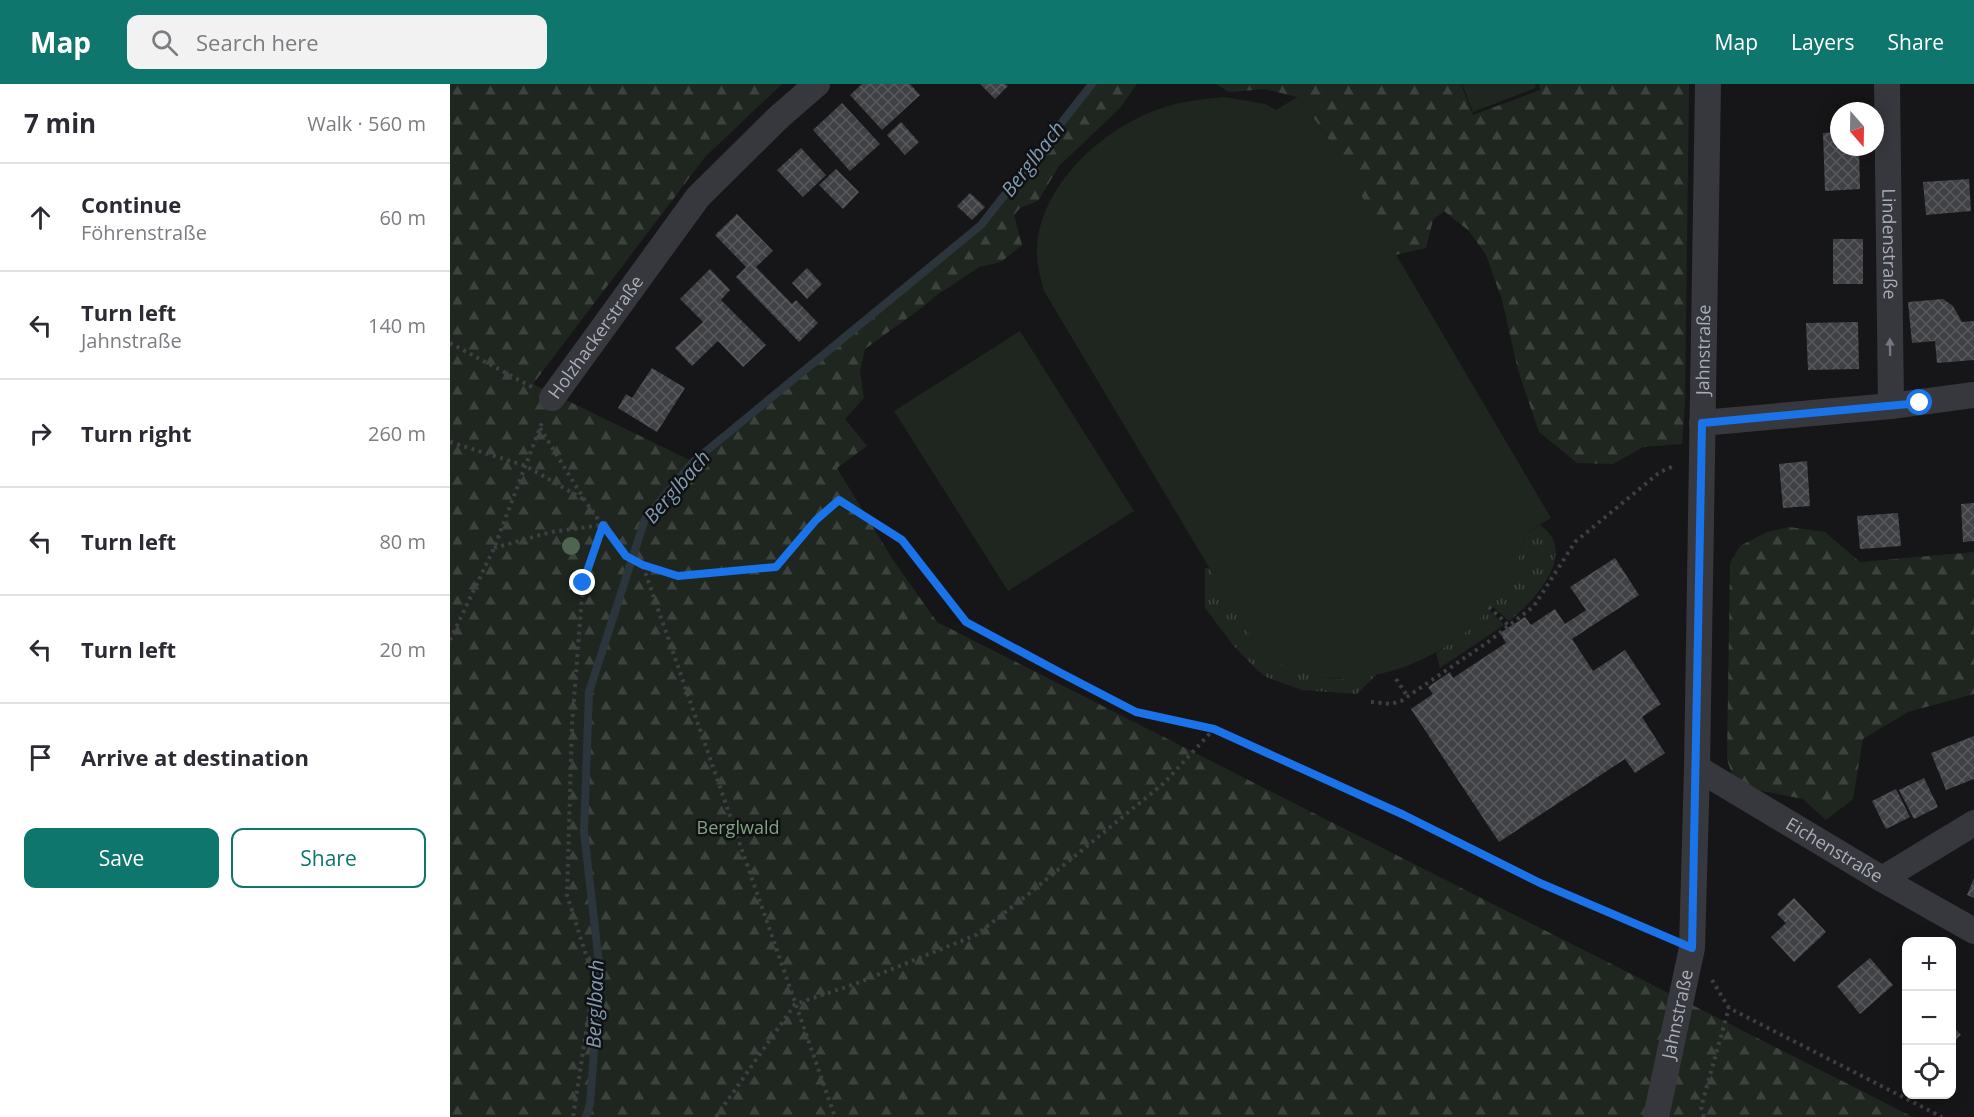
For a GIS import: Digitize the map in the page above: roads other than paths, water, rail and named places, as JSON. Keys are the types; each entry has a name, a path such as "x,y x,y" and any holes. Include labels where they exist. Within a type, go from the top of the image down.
{"street":[{"name":"Holzhackerstraße","path":"552,398 698,197 779,117 817,84"},
{"name":"Jahnstraße","path":"1656,1117 1692,948 1708,84"},
{"name":"Lindenstraße","path":"1887,84 1891,406"},
{"path":"1702,423 1891,406 1974,395"},
{"name":"Eichenstraße","path":"1697,768 1882,879 1974,931"},
{"path":"1882,879 1974,823"}],"waterway":[{"name":"Berglbach","path":"586,1117 590,1104 600,972 584,832 589,692 645,519 693,462 981,225 1092,84"}],"park label":[{"name":"Berglwald","path":"738,828"}]}
